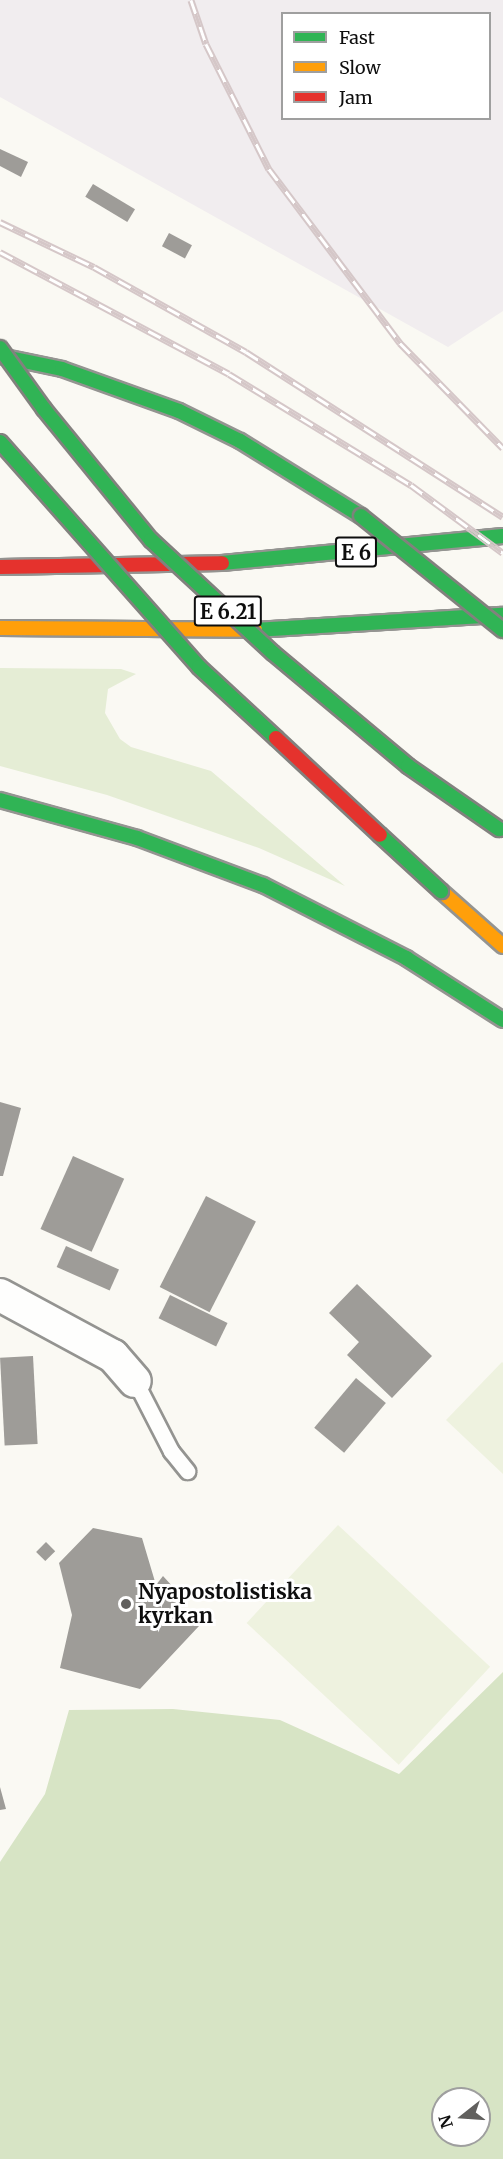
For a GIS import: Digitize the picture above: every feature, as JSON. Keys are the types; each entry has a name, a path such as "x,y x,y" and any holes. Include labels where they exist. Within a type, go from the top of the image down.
{"highway":[{"name":"E 6.21","path":"0,348 44,409 152,540 273,653 408,766 503,831"},
{"name":"E 6","path":"0,356 62,369 116,387 179,411 240,441 361,516 503,630"},
{"name":"E 6.21","path":"0,442 199,667 503,946"},
{"name":"E 6","path":"0,567 208,564 503,536"},
{"path":"0,628 227,632 503,615"},
{"path":"0,800 137,838 263,885 406,958 503,1020"}],"street":[{"path":"0,1295 113,1356 135,1381"}],"lane":[{"path":"135,1381 171,1451 187,1471"}],"shaded area":[{"path":"0,0 503,0 503,311 448,347 0,97"}],"green space":[{"path":"0,668 121,669 136,674 108,689 105,713 120,739 131,747 211,771 345,886 259,848 107,795 0,766"},
{"path":"503,1363 503,1474 446,1420"},
{"path":"338,1525 490,1667 399,1765 247,1623"},
{"path":"503,1672 503,2159 0,2159 0,1862 45,1794 69,1710 173,1709 280,1720 399,1774"}],"building":[{"path":"0,149 28,162 21,177 0,166"},
{"path":"93,184 135,209 127,222 85,197"},
{"path":"169,233 192,245 185,258 162,246"},
{"path":"0,1102 21,1108 3,1176 0,1176"},
{"path":"73,1156 124,1179 92,1252 40,1229"},
{"path":"206,1196 256,1221 210,1312 160,1287"},
{"path":"66,1246 119,1270 110,1291 57,1267"},
{"path":"357,1284 432,1356 392,1398 347,1355 359,1342 329,1313"},
{"path":"170,1295 228,1323 216,1346 159,1318"},
{"path":"33,1356 38,1444 5,1446 0,1358"},
{"path":"356,1378 386,1403 344,1453 314,1428"},
{"name":"Nyapostolistiska kyrkan","path":"93,1528 142,1538 156,1585 163,1576 185,1600 178,1608 199,1626 140,1689 60,1668 72,1615 59,1563"},
{"path":"46,1542 55,1551 45,1561 36,1552"},
{"path":"0,1787 6,1809 0,1810"}],"railway":[{"path":"191,0 206,44 269,169 400,343 503,448"},
{"path":"0,222 94,267 246,352 503,517"},
{"path":"0,252 229,374 411,485 503,553"}],"traffic: fast":[{"path":"0,348 44,409 151,540 273,653 408,766 499,829"},
{"path":"0,356 62,369 179,411 240,441 361,516"},
{"path":"0,442 199,667 276,738"},
{"path":"361,516 503,630"},
{"path":"222,563 503,536"},
{"path":"255,630 503,615"},
{"path":"0,800 137,838 263,885 406,958 503,1020"},
{"path":"380,835 441,891"}],"traffic: slow":[{"path":"0,628 255,630"},
{"path":"441,891 503,946"}],"traffic: jam":[{"path":"0,567 222,563"},
{"path":"276,738 380,835"}],"place":[{"name":"Nyapostolistiska kyrkan","path":"126,1604"}]}
